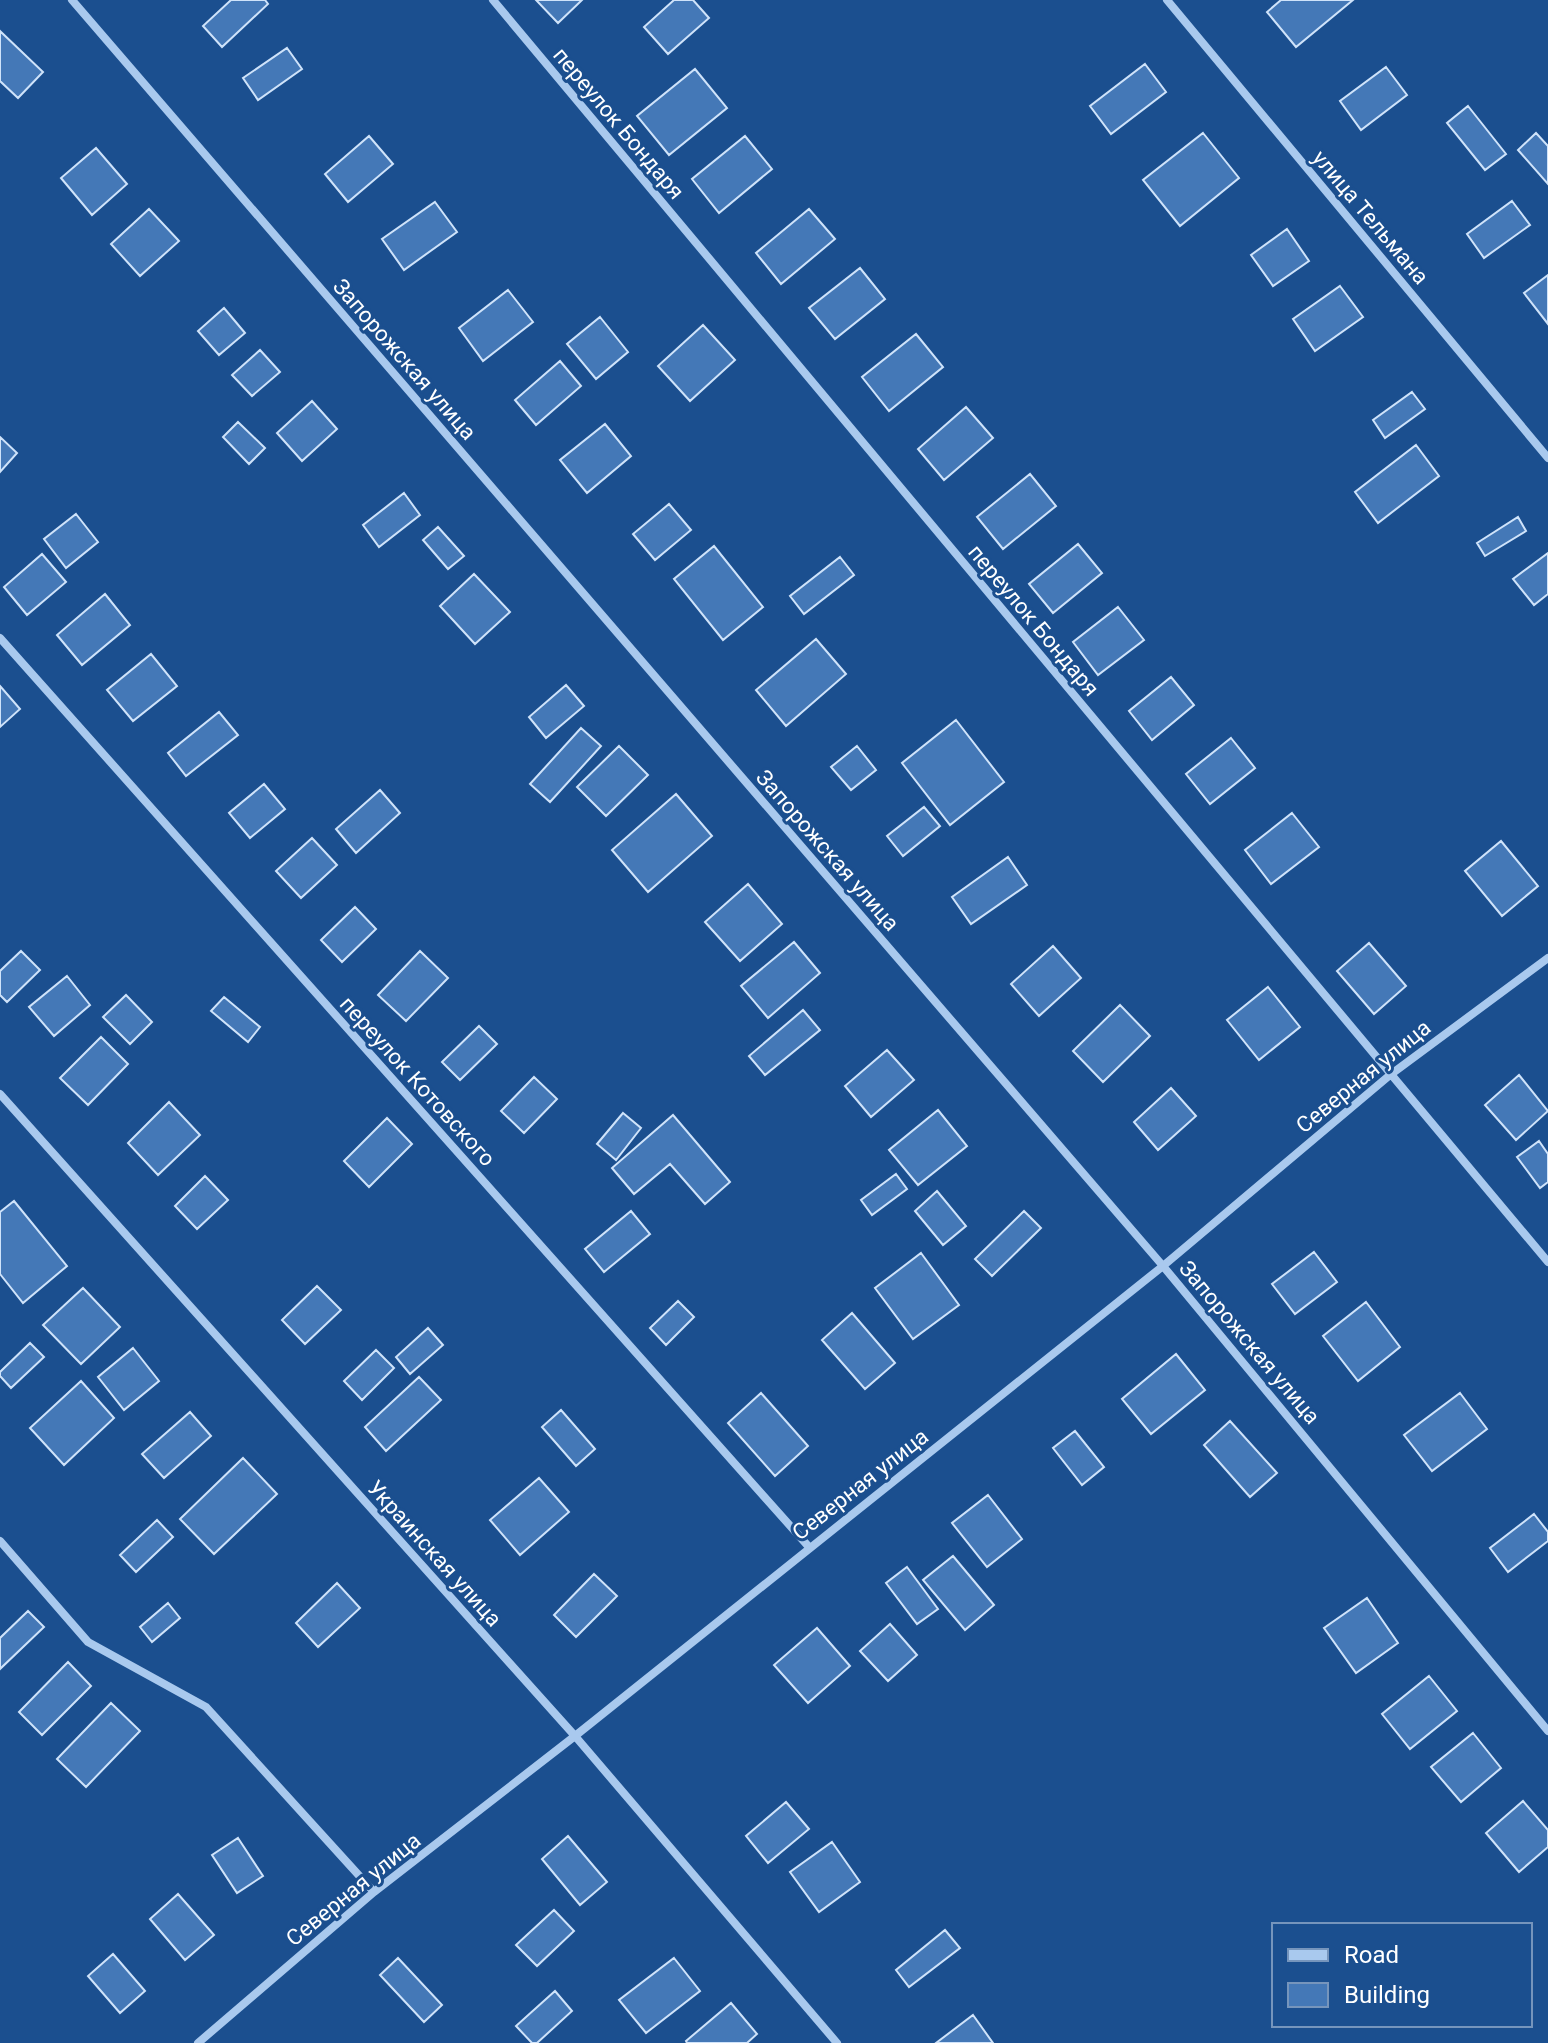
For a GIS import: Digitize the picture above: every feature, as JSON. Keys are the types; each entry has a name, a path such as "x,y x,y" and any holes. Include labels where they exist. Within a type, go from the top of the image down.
{"street":[{"name":"Запорожская улица","path":"72,0 1163,1266 1548,1731"},
{"name":"переулок Бондаря","path":"493,0 1548,1262"},
{"name":"улица Тельмана","path":"1167,0 1548,458"},
{"name":"переулок Котовского","path":"0,638 809,1547"},
{"name":"Северная улица","path":"198,2043 374,1892 575,1736 1163,1266 1390,1075 1548,958"},
{"name":"Украинская улица","path":"0,1094 575,1736 837,2043"},
{"path":"0,1541 88,1642 206,1707 374,1892"}],"building":[{"path":"231,0 265,0 268,4 222,47 203,26"},
{"path":"536,0 582,0 558,23"},
{"path":"674,0 693,0 709,18 668,54 644,27"},
{"path":"1281,0 1353,0 1296,47 1267,12"},
{"path":"0,31 43,72 18,98 0,81"},
{"path":"287,48 302,69 258,100 243,78"},
{"path":"1145,64 1166,92 1111,134 1090,106"},
{"path":"1386,67 1407,95 1361,130 1340,101"},
{"path":"695,69 727,108 669,155 637,116"},
{"path":"1468,106 1506,154 1485,170 1447,123"},
{"path":"1203,133 1239,178 1180,226 1143,180"},
{"path":"1536,133 1548,146 1548,184 1518,150"},
{"path":"369,136 393,164 348,202 325,174"},
{"path":"745,136 772,169 719,213 692,179"},
{"path":"96,148 127,184 92,215 61,178"},
{"path":"1512,201 1530,225 1484,258 1467,234"},
{"path":"435,202 457,232 404,270 382,239"},
{"path":"149,209 179,241 140,276 111,244"},
{"path":"809,209 835,239 781,284 756,253"},
{"path":"1287,229 1309,261 1273,286 1251,255"},
{"path":"860,268 885,299 835,339 809,308"},
{"path":"1548,275 1548,324 1524,293"},
{"path":"1340,286 1363,317 1315,351 1293,319"},
{"path":"508,290 533,322 483,361 459,328"},
{"path":"224,308 245,333 219,355 198,331"},
{"path":"600,317 628,352 596,379 567,344"},
{"path":"703,325 735,360 690,401 658,366"},
{"path":"916,334 943,367 889,411 862,377"},
{"path":"260,350 280,372 252,396 232,375"},
{"path":"560,361 581,386 536,425 515,400"},
{"path":"1412,392 1425,409 1385,438 1373,420"},
{"path":"312,401 337,429 302,461 277,433"},
{"path":"966,407 993,438 944,480 918,449"},
{"path":"238,422 265,448 249,464 223,437"},
{"path":"605,424 631,456 587,493 560,460"},
{"path":"0,437 17,453 0,472"},
{"path":"1416,445 1439,476 1378,523 1355,492"},
{"path":"1030,474 1056,506 1003,549 977,517"},
{"path":"404,493 420,515 379,547 363,525"},
{"path":"669,504 691,530 655,560 633,534"},
{"path":"76,514 98,542 66,568 44,539"},
{"path":"1518,517 1526,531 1485,556 1477,543"},
{"path":"438,527 464,556 448,569 423,540"},
{"path":"1078,544 1102,573 1053,613 1029,584"},
{"path":"714,546 763,607 723,640 674,579"},
{"path":"1548,553 1548,594 1534,605 1513,579"},
{"path":"42,554 66,582 27,615 4,587"},
{"path":"840,557 854,575 804,614 790,596"},
{"path":"474,574 510,612 475,644 440,606"},
{"path":"105,594 130,625 82,665 57,635"},
{"path":"1118,607 1144,640 1098,675 1073,642"},
{"path":"816,639 846,674 786,726 756,690"},
{"path":"151,654 177,686 133,721 107,690"},
{"path":"1171,677 1194,705 1152,740 1129,711"},
{"path":"566,685 584,706 546,738 529,717"},
{"path":"0,686 20,709 0,727"},
{"path":"219,712 238,735 186,776 168,753"},
{"path":"956,720 1004,782 950,825 902,763"},
{"path":"581,728 601,746 550,802 530,784"},
{"path":"1231,738 1255,768 1210,804 1186,774"},
{"path":"619,746 648,775 606,816 577,787"},
{"path":"857,746 876,770 851,790 831,767"},
{"path":"264,784 285,809 250,838 229,813"},
{"path":"380,790 400,813 356,853 336,829"},
{"path":"676,794 712,836 648,892 612,850"},
{"path":"924,807 940,826 903,856 887,836"},
{"path":"1292,813 1319,847 1271,884 1245,850"},
{"path":"312,838 337,865 301,898 276,871"},
{"path":"1501,841 1538,886 1502,916 1465,871"},
{"path":"1008,857 1027,885 971,924 952,897"},
{"path":"748,884 782,924 740,961 705,922"},
{"path":"355,907 376,929 342,962 321,940"},
{"path":"794,942 820,973 768,1018 741,986"},
{"path":"1369,943 1406,986 1374,1014 1337,971"},
{"path":"1053,946 1081,978 1039,1016 1011,984"},
{"path":"21,951 40,970 7,1002 0,995 0,971"},
{"path":"420,951 448,978 406,1021 378,995"},
{"path":"67,976 90,1005 54,1036 29,1007"},
{"path":"1268,987 1300,1027 1259,1060 1227,1020"},
{"path":"126,995 152,1022 130,1044 103,1017"},
{"path":"224,997 260,1027 248,1042 211,1011"},
{"path":"1120,1005 1150,1036 1103,1082 1073,1051"},
{"path":"803,1010 820,1030 765,1075 749,1056"},
{"path":"479,1026 497,1044 460,1080 442,1062"},
{"path":"101,1037 128,1064 88,1105 60,1078"},
{"path":"887,1050 914,1080 871,1117 845,1086"},
{"path":"1519,1075 1548,1111 1516,1140 1485,1105"},
{"path":"534,1077 557,1099 524,1133 501,1111"},
{"path":"1171,1088 1196,1116 1158,1150 1134,1122"},
{"path":"169,1102 200,1135 158,1175 128,1143"},
{"path":"938,1110 967,1146 918,1185 889,1150"},
{"path":"623,1113 641,1128 616,1160 597,1144"},
{"path":"673,1115 730,1182 705,1204 670,1164 634,1194 612,1168"},
{"path":"387,1118 412,1144 369,1187 344,1161"},
{"path":"1539,1141 1548,1154 1548,1182 1540,1188 1517,1157"},
{"path":"896,1174 907,1189 872,1215 861,1200"},
{"path":"205,1176 228,1200 197,1229 175,1206"},
{"path":"937,1191 966,1226 943,1245 915,1211"},
{"path":"14,1201 67,1266 23,1303 0,1274 0,1212"},
{"path":"631,1211 650,1234 604,1272 585,1249"},
{"path":"1024,1211 1041,1228 992,1276 975,1259"},
{"path":"1314,1252 1337,1282 1295,1314 1272,1284"},
{"path":"921,1253 959,1305 913,1339 875,1288"},
{"path":"317,1286 341,1310 305,1344 282,1320"},
{"path":"83,1288 120,1327 81,1364 43,1325"},
{"path":"678,1301 694,1317 666,1345 650,1328"},
{"path":"1366,1302 1400,1347 1358,1381 1323,1336"},
{"path":"852,1313 895,1363 865,1389 822,1340"},
{"path":"428,1328 443,1345 410,1374 396,1357"},
{"path":"30,1343 44,1357 11,1388 0,1372"},
{"path":"133,1348 159,1381 124,1410 98,1377"},
{"path":"376,1350 394,1368 362,1400 344,1381"},
{"path":"1176,1354 1205,1390 1151,1434 1122,1399"},
{"path":"419,1377 441,1400 386,1451 365,1427"},
{"path":"81,1381 114,1418 64,1465 30,1428"},
{"path":"761,1393 808,1446 775,1476 728,1423"},
{"path":"1460,1393 1487,1429 1432,1471 1404,1435"},
{"path":"561,1410 595,1449 576,1466 542,1427"},
{"path":"190,1412 211,1436 164,1478 142,1454"},
{"path":"1230,1421 1277,1473 1250,1497 1204,1445"},
{"path":"1075,1431 1104,1467 1082,1485 1053,1448"},
{"path":"243,1458 277,1494 214,1554 180,1519"},
{"path":"539,1478 569,1512 520,1555 490,1520"},
{"path":"988,1495 1022,1539 987,1567 952,1523"},
{"path":"1534,1514 1548,1532 1548,1541 1508,1572 1490,1548"},
{"path":"157,1520 173,1537 136,1572 120,1555"},
{"path":"953,1556 994,1605 965,1630 923,1580"},
{"path":"907,1567 938,1609 917,1624 886,1583"},
{"path":"594,1574 617,1596 576,1637 554,1615"},
{"path":"337,1583 360,1608 318,1647 296,1623"},
{"path":"1367,1598 1398,1643 1356,1673 1324,1628"},
{"path":"168,1603 180,1618 152,1642 140,1627"},
{"path":"28,1611 44,1627 0,1669 0,1638"},
{"path":"890,1624 917,1655 888,1681 860,1651"},
{"path":"817,1628 850,1666 808,1703 774,1665"},
{"path":"68,1662 91,1686 42,1735 19,1712"},
{"path":"1429,1676 1457,1711 1410,1749 1382,1714"},
{"path":"111,1703 140,1731 86,1787 57,1759"},
{"path":"1473,1733 1501,1768 1461,1802 1431,1767"},
{"path":"1523,1801 1548,1830 1548,1847 1519,1872 1486,1833"},
{"path":"786,1802 809,1829 768,1863 746,1836"},
{"path":"568,1836 607,1882 580,1905 542,1859"},
{"path":"238,1838 263,1876 237,1893 212,1855"},
{"path":"832,1842 860,1882 819,1912 790,1872"},
{"path":"178,1894 214,1935 185,1960 150,1919"},
{"path":"554,1910 574,1931 537,1966 516,1945"},
{"path":"945,1930 960,1948 909,1987 896,1970"},
{"path":"113,1954 145,1991 120,2013 88,1976"},
{"path":"398,1958 442,2005 424,2022 380,1975"},
{"path":"674,1958 700,1991 646,2033 619,2000"},
{"path":"555,1991 572,2011 537,2043 532,2043 516,2026"},
{"path":"731,2003 757,2034 747,2043 687,2043 686,2041"},
{"path":"973,2015 993,2043 936,2043"}]}
